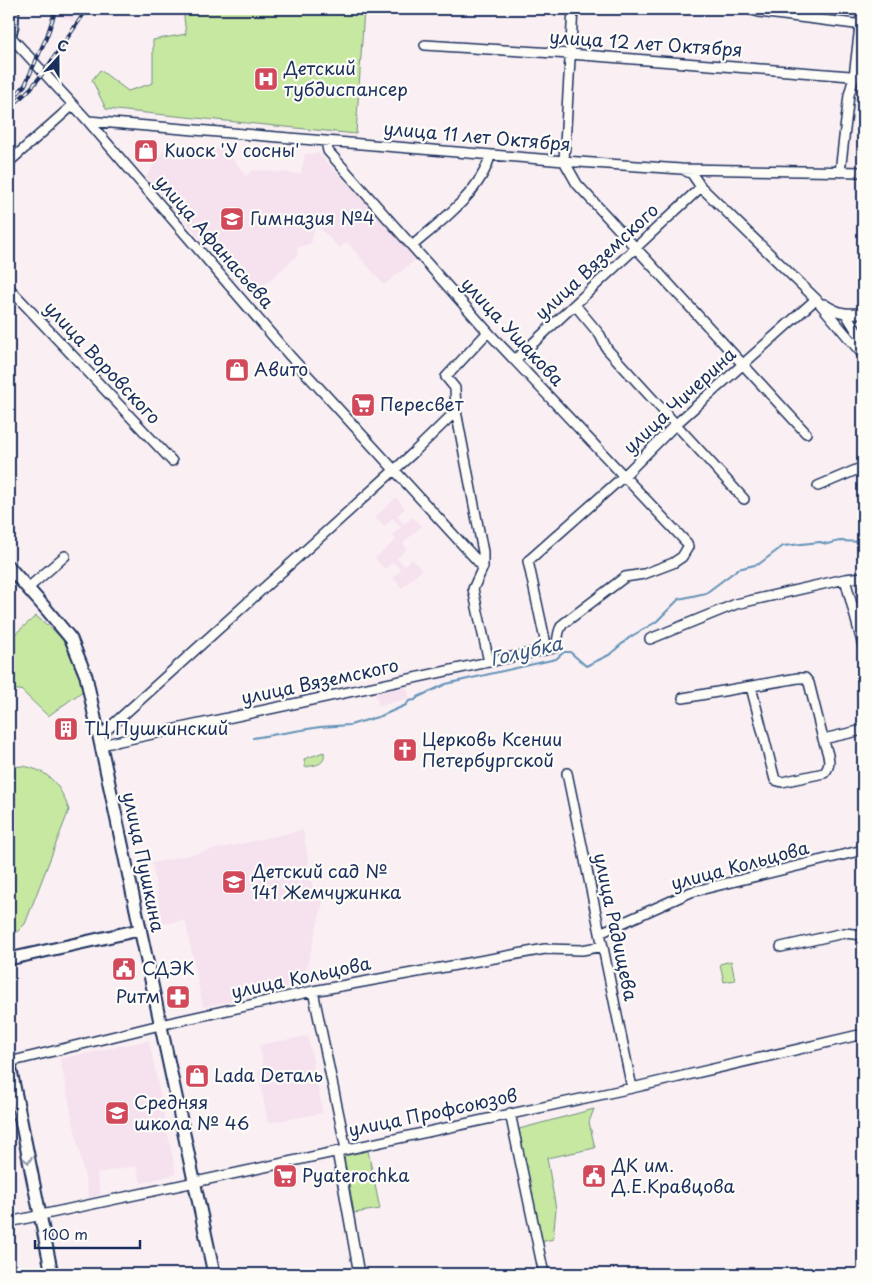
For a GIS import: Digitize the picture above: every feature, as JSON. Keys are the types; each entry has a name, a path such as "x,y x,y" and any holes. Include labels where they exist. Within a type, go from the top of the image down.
{"main road":[{"path":"10,31 13,9"},
{"name":"улица Пушкина","path":"9,567 70,639 86,676 214,1274"},
{"path":"9,959 139,930"},
{"path":"9,1061 52,1274"}],"street":[{"path":"573,9 564,161 576,184 806,433"},
{"path":"748,9 862,25"},
{"path":"840,172 849,95 859,77 862,9"},
{"name":"улица Афанасьева","path":"10,31 290,356 483,567"},
{"name":"улица 12 лет Октября","path":"425,45 570,54 859,77"},
{"path":"9,162 73,105"},
{"name":"улица 11 лет Октября","path":"88,121 490,156 681,169 863,172"},
{"name":"улица Ушакова","path":"326,141 328,151 488,332 688,543 688,548 682,557 673,563 644,574 625,578 562,624 558,629 556,645 554,648 547,650"},
{"path":"412,246 452,211 479,180 487,168 490,156"},
{"path":"681,169 692,174 701,187 816,299 863,355"},
{"name":"улица Вяземского","path":"516,360 701,187"},
{"name":"улица Воровского","path":"9,288 172,461"},
{"path":"816,299 833,310 846,314 863,313"},
{"name":"улица Чичерина","path":"547,650 528,561 624,476 675,425 816,299"},
{"path":"576,305 600,335 607,349 744,499"},
{"path":"846,314 859,335 863,355"},
{"path":"488,332 446,377 455,388 456,411 483,552 483,567 473,589 489,662"},
{"path":"100,741 412,454 456,411"},
{"path":"818,486 863,468"},
{"path":"28,588 66,556"},
{"path":"650,640 736,604 845,579 863,577"},
{"path":"845,579 863,646"},
{"name":"улица Вяземского","path":"100,741 547,650"},
{"path":"683,698 805,678 809,683 830,764 829,769 824,773 782,782 775,780 751,687"},
{"path":"823,738 863,730"},
{"name":"улица Радищева","path":"567,773 632,1088"},
{"name":"улица Кольцова","path":"600,932 691,892 863,850"},
{"path":"781,947 844,933 863,936"},
{"name":"улица Кольцова","path":"9,1061 160,1024 313,991 545,948 582,950 603,946"},
{"path":"313,991 346,1149"},
{"name":"улица Профсоюзов","path":"9,1222 632,1088 863,1034"},
{"path":"510,1113 544,1274"},
{"path":"336,1151 359,1274"}],"shaded area":[{"path":"44,9 80,9 73,21 44,11"},
{"path":"166,147 225,148 246,176 254,170 301,174 305,154 318,153 418,258 384,285 347,242 340,248 316,225 311,243 297,248 298,255 252,296 146,177"},
{"path":"396,498 405,508 397,516 404,524 413,517 422,526 403,543 407,549 397,558 404,566 412,559 422,570 402,588 393,578 401,570 393,562 385,569 375,558 396,540 392,535 401,527 393,518 384,527 375,517"},
{"path":"406,687 410,698 379,706 375,693"},
{"path":"303,830 315,901 324,899 303,982 297,986 203,1007 185,920 163,924 152,863"},
{"path":"308,1036 323,1113 268,1123 258,1073 263,1064 259,1045"},
{"name":"Средняя школа № 46","path":"149,1040 176,1174 141,1183 136,1166 97,1173 100,1195 89,1198 60,1059"}],"green space":[{"path":"183,9 364,9 356,134 106,109 92,80 100,70 128,91 153,83 153,40 186,34"},
{"path":"36,616 57,634 68,648 78,670 83,691 48,716 21,690 9,690 9,639"},
{"path":"324,752 322,762 305,767 304,759"},
{"path":"23,766 40,771 53,780 62,793 69,810 25,924 17,932 9,936 9,767"},
{"path":"731,961 735,980 724,982 720,964"},
{"path":"594,1109 589,1122 595,1148 547,1158 556,1209 553,1239 541,1242 519,1129"},
{"path":"368,1151 380,1209 354,1213 344,1156"}],"waterway":[{"name":"Голубка","path":"253,738 320,727 350,725 381,716 446,684 556,659 564,652 570,652 586,666 609,655 630,637 656,622 679,599 706,593 738,569 759,564 783,546 820,542 827,544 840,541 863,542"}],"railway":[{"path":"18,93 25,85 47,36 56,9"},
{"path":"9,109 31,88 44,72 87,9"}],"place":[{"name":"Детский тубдиспансер","path":"266,79"},
{"name":"Киоск 'У сосны'","path":"146,151"},
{"name":"Гимназия №4","path":"232,219"},
{"name":"Авито","path":"237,370"},
{"name":"Пересвет","path":"363,405"},
{"name":"ТЦ Пушкинский","path":"66,729"},
{"name":"Церковь Ксении Петербургской","path":"405,750"},
{"name":"Детский сад № 141 Жемчужинка","path":"234,882"},
{"name":"СДЭК","path":"124,969"},
{"name":"Ритм","path":"178,997"},
{"name":"Lada Dеталь","path":"197,1076"},
{"name":"Средняя школа № 46","path":"117,1113"},
{"name":"Pyaterochka","path":"285,1176"},
{"name":"ДК им. Д.Е.Кравцова","path":"594,1176"}]}
